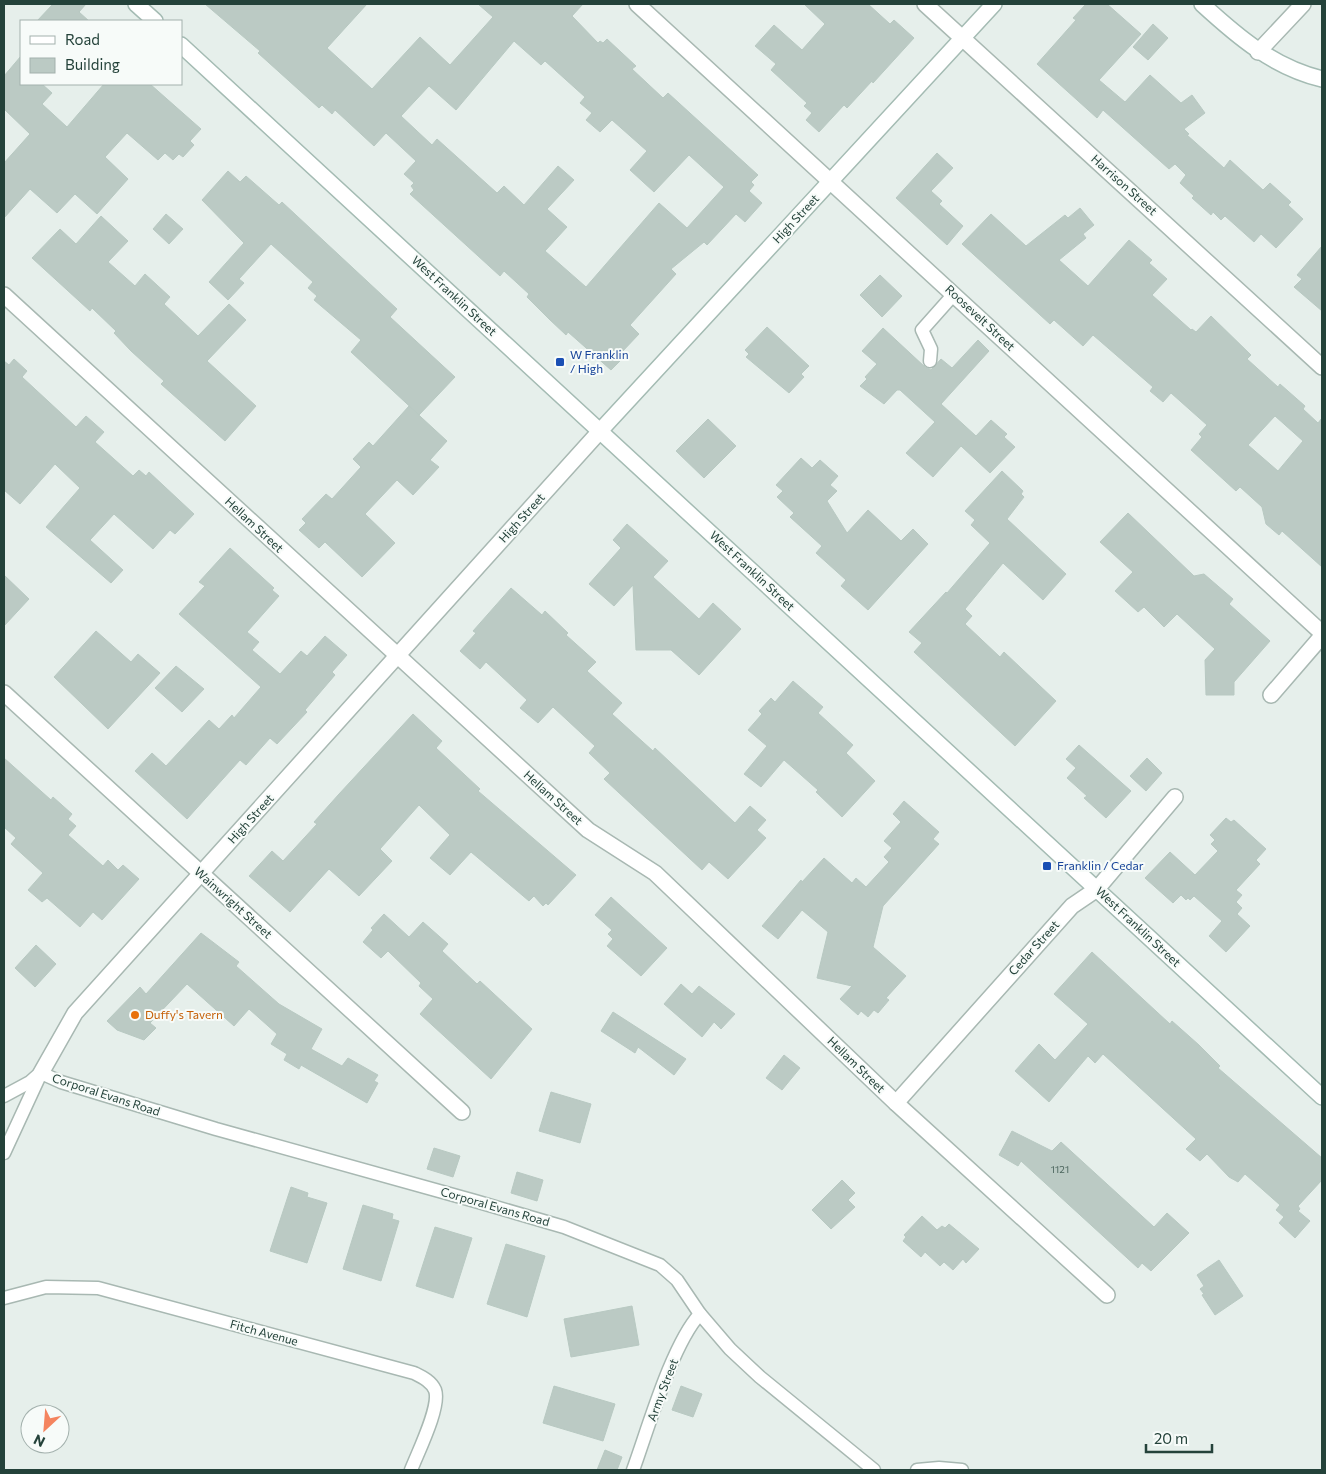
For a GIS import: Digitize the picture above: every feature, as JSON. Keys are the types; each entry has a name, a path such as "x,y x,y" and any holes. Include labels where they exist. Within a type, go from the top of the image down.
{"street":[{"path":"136,4 154,20"},
{"name":"Roosevelt Street","path":"637,4 1322,635"},
{"name":"Harrison Street","path":"925,4 1322,367"},
{"name":"High Street","path":"41,1073 75,1013 600,431 994,4"},
{"path":"1202,4 1258,52 1294,70 1322,79"},
{"path":"1258,52 1303,4"},
{"name":"West Franklin Street","path":"182,47 1322,1096"},
{"name":"Hellam Street","path":"4,295 588,830 655,873 896,1103 1106,1295"},
{"path":"1271,695 1322,635"},
{"name":"Wainwright Street","path":"4,693 462,1112"},
{"name":"Cedar Street","path":"896,1103 1072,906 1097,889 1175,797"}],"lane":[{"path":"930,361 931,349 922,330 954,294"},
{"path":"4,1096 30,1082 41,1073"},
{"path":"4,1152 41,1073"},
{"name":"Corporal Evans Road","path":"41,1073 61,1082 210,1128 475,1200 564,1227 660,1265 677,1280 700,1314 730,1349 760,1377 874,1470"},
{"name":"Fitch Avenue","path":"4,1298 46,1287 98,1288 414,1373 426,1378 434,1388 437,1400 411,1470"},
{"name":"Army Street","path":"633,1470 672,1364 690,1325 700,1314"},
{"path":"917,1470 939,1468 962,1470"}],"building":[{"path":"53,4 86,4 79,12 88,20 38,20"},
{"path":"205,4 367,4 327,48 372,89 420,37 450,65 493,17 478,4 583,4 572,16 598,43 600,41 603,43 607,39 636,66 632,69 663,98 668,93 758,175 751,182 754,185 749,191 762,203 745,222 736,214 707,245 704,242 671,269 676,274 630,325 639,334 621,353 625,356 611,370 568,332 566,335 527,297 529,294 504,271 500,276 410,194 414,190 411,186 414,183 404,174 416,161 386,133 374,146 335,110 332,114 322,105 319,108 258,53 260,51","holes":["514,41 541,65 545,61 585,97 580,103 592,113 586,120 600,132 612,120 647,151 630,170 654,192 689,155 724,187 687,228 659,203 586,287 545,251 567,227 547,209 574,180 558,166 524,205 504,186 497,193 437,139 432,145 401,116 429,86 456,110"]},
{"path":"804,4 868,4 890,24 894,20 914,38 873,83 872,81 847,108 844,105 819,132 806,120 812,113 804,106 807,103 771,70 776,64 755,46 774,25 802,50 825,24"},
{"path":"1086,4 1107,4 1141,34 1099,80 1125,102 1150,75 1181,103 1192,95 1205,113 1184,129 1189,134 1187,135 1224,168 1230,160 1263,190 1270,183 1291,202 1288,205 1303,219 1276,248 1261,234 1254,242 1225,216 1221,220 1213,212 1211,215 1192,198 1194,196 1180,183 1186,175 1175,164 1169,169 1103,110 1097,118 1037,64 1076,20 1073,18"},
{"path":"1153,24 1168,38 1148,60 1133,47"},
{"path":"20,57 20,85 43,85 52,93 42,104 67,127 103,85 151,85 201,129 190,141 194,145 183,157 179,154 173,160 165,153 158,160 127,133 105,157 128,179 97,214 75,194 57,213 30,189 4,218 4,163 30,134 4,109 4,76"},
{"path":"937,153 953,168 931,191 942,201 939,204 963,226 947,245 896,198"},
{"path":"228,171 240,182 246,176 279,205 282,202 397,309 390,317 455,377 419,415 351,352 361,340 314,300 317,296 308,288 313,282 271,244 239,279 244,283 228,300 209,282 244,243 202,200"},
{"path":"1080,208 1094,225 1083,234 1086,238 1059,260 1088,286 1129,240 1152,260 1149,263 1167,279 1152,295 1191,330 1196,332 1211,316 1251,355 1247,359 1278,387 1280,384 1305,406 1303,409 1318,423 1322,418 1322,567 1282,531 1279,535 1266,524 1262,507 1240,487 1236,491 1191,450 1202,437 1199,434 1207,425 1171,393 1163,402 1150,391 1153,387 1093,335 1083,346 1054,320 1050,324 962,244 991,214 1026,246 1065,215 1068,218","holes":["1275,416 1303,441 1278,471 1248,445"]},
{"path":"166,214 183,229 169,244 153,229"},
{"path":"101,216 128,241 108,262 135,286 145,274 170,297 164,304 198,336 229,304 246,320 207,361 256,406 225,441 161,384 164,381 131,351 114,333 116,331 92,308 90,311 32,258 60,229 76,244"},
{"path":"1322,246 1322,311 1294,287 1302,279 1297,275"},
{"path":"880,275 902,296 882,317 860,295"},
{"path":"767,327 809,366 801,374 804,377 789,393 746,357 749,354 745,350"},
{"path":"883,328 925,367 931,370 941,359 952,368 978,340 989,351 941,404 976,436 991,420 1007,434 1004,437 1015,447 990,473 961,446 933,477 906,453 935,422 900,390 897,390 884,404 860,386 867,379 865,377 877,364 862,351"},
{"path":"14,359 27,371 22,377 76,427 86,416 104,432 95,442 133,476 139,470 146,476 149,472 194,514 175,534 170,530 153,549 114,514 90,540 123,570 111,583 46,527 80,488 55,464 20,504 4,490 4,361 9,365"},
{"path":"409,406 447,441 430,460 439,467 413,495 397,480 365,514 395,543 362,577 325,542 319,548 299,530 306,523 302,519 326,494 332,499 361,467 353,459 369,442 373,446"},
{"path":"708,419 736,446 704,478 676,451"},
{"path":"801,458 812,468 820,460 838,476 830,485 837,491 827,501 847,533 868,510 901,541 913,529 928,544 868,610 841,586 846,580 816,553 822,546 790,517 794,513 777,497 783,491 776,485"},
{"path":"1002,471 1023,491 1021,494 1024,497 1007,519 1066,574 1043,600 1003,563 965,609 972,616 965,624 1000,657 1004,652 1056,701 1015,746 914,652 922,643 909,632 947,593 990,543 971,525 975,520 965,511"},
{"path":"1128,513 1194,576 1204,574 1233,599 1229,604 1270,641 1234,682 1234,695 1206,695 1205,660 1215,649 1177,614 1164,627 1144,607 1138,612 1115,591 1133,572 1100,542"},
{"path":"627,524 668,561 653,577 699,619 713,603 741,629 699,675 671,650 636,650 633,585 614,606 589,584 621,548 613,540"},
{"path":"230,548 274,588 272,590 279,596 247,632 259,642 252,650 280,674 301,651 307,656 325,636 347,655 332,672 335,675 305,710 307,712 277,744 270,738 246,765 240,760 187,819 135,771 152,753 166,766 209,720 219,729 232,715 234,718 261,687 179,614 205,586 199,582"},
{"path":"4,575 29,599 4,626"},
{"path":"511,588 542,615 545,611 568,633 566,635 596,662 587,671 622,703 612,714 653,751 655,748 735,823 750,806 766,820 757,830 766,838 728,879 709,862 702,870 604,779 610,773 589,753 595,746 553,707 538,723 520,708 527,700 486,662 480,669 460,651 476,633 473,631"},
{"path":"96,631 131,662 138,654 160,673 108,729 54,677"},
{"path":"176,666 204,689 182,712 155,688"},
{"path":"793,681 823,707 818,713 853,745 846,753 875,781 842,817 816,792 818,790 784,760 761,787 744,774 767,746 748,730 762,714 759,711 771,698 775,702"},
{"path":"413,714 442,741 436,748 480,789 478,791 576,875 548,905 546,903 543,906 534,896 529,901 471,852 450,875 430,858 450,835 419,805 380,849 392,861 359,896 329,869 290,912 249,876 272,851 283,861 317,824 314,822"},
{"path":"1079,745 1131,791 1106,818 1084,798 1087,796 1067,778 1076,768 1066,759"},
{"path":"4,758 51,800 53,797 72,814 68,819 76,826 68,835 103,866 108,860 118,870 123,865 139,879 102,920 93,912 80,927 47,898 42,902 28,890 43,873 11,844 16,838 4,827"},
{"path":"1147,758 1162,773 1146,791 1130,776"},
{"path":"904,801 939,832 933,839 939,844 883,906 873,947 906,976 886,998 889,1000 878,1013 874,1010 868,1017 861,1011 858,1015 840,999 852,986 817,978 828,932 802,910 778,939 762,926 801,880 802,882 824,858 852,883 856,878 866,887 889,862 884,857 892,848 884,841 901,822 893,814"},
{"path":"1226,818 1231,822 1234,820 1266,849 1256,860 1260,864 1236,890 1242,895 1236,902 1242,908 1237,914 1250,926 1226,952 1209,936 1222,921 1194,896 1190,900 1188,898 1186,900 1181,895 1173,903 1145,878 1170,852 1195,875 1218,851 1211,844 1215,840 1210,835"},
{"path":"611,897 667,948 641,976 607,946 613,939 608,934 612,930 595,915"},
{"path":"384,914 409,937 423,922 448,944 442,951 477,984 480,981 532,1029 491,1079 420,1014 433,999 419,986 421,983 388,951 381,958 363,942 373,930 371,928"},
{"path":"201,933 239,962 236,966 279,1004 322,1029 311,1049 342,1066 348,1058 378,1075 374,1081 378,1083 367,1103 301,1065 299,1069 284,1060 287,1054 271,1044 277,1034 249,1009 234,1026 187,984 150,1023 156,1028 144,1040 117,1030 107,1021 140,987 146,994"},
{"path":"36,945 56,964 35,987 15,968"},
{"path":"1092,952 1170,1024 1172,1021 1199,1045 1220,1066 1218,1068 1322,1158 1322,1180 1298,1206 1300,1209 1298,1211 1310,1221 1295,1238 1279,1223 1284,1217 1276,1210 1280,1205 1245,1174 1238,1182 1229,1177 1207,1154 1200,1161 1186,1149 1196,1139 1103,1054 1095,1063 1088,1056 1049,1102 1015,1071 1039,1044 1055,1060 1088,1024 1054,994"},
{"path":"681,984 692,994 699,986 735,1014 721,1029 714,1022 702,1037 664,1004"},
{"path":"613,1012 686,1059 674,1075 638,1047 635,1053 601,1031"},
{"path":"784,1055 800,1068 782,1090 766,1078"},
{"path":"551,1092 591,1104 580,1143 539,1131"},
{"path":"1012,1131 1052,1151 1061,1142 1154,1227 1167,1213 1189,1233 1151,1271 1142,1263 1138,1268 1021,1161 1018,1166 999,1155"},
{"path":"434,1148 460,1156 453,1177 427,1169"},
{"path":"517,1172 543,1180 537,1201 511,1193"},
{"path":"842,1180 855,1193 848,1200 855,1207 831,1229 812,1210"},
{"path":"291,1187 308,1193 307,1197 327,1203 307,1263 270,1251"},
{"path":"363,1205 393,1214 392,1219 399,1221 381,1281 343,1269"},
{"path":"922,1216 937,1230 942,1226 945,1228 949,1224 979,1249 966,1263 963,1259 953,1270 944,1262 940,1266 925,1252 921,1257 903,1241 906,1237 904,1235"},
{"path":"435,1227 472,1238 453,1298 416,1286"},
{"path":"506,1244 545,1256 527,1317 487,1304"},
{"path":"1219,1260 1243,1296 1215,1315 1202,1295 1204,1294 1200,1289 1204,1286 1197,1275"},
{"path":"632,1306 639,1345 571,1357 564,1319"},
{"path":"554,1386 615,1404 603,1441 543,1423"},
{"path":"681,1386 702,1394 693,1417 672,1410"},
{"path":"605,1450 622,1457 617,1470 597,1470"}],"place":[{"name":"W Franklin / High","path":"560,362"},
{"name":"Franklin / Cedar","path":"1047,866"},
{"name":"Duffy's Tavern","path":"135,1015"}]}
